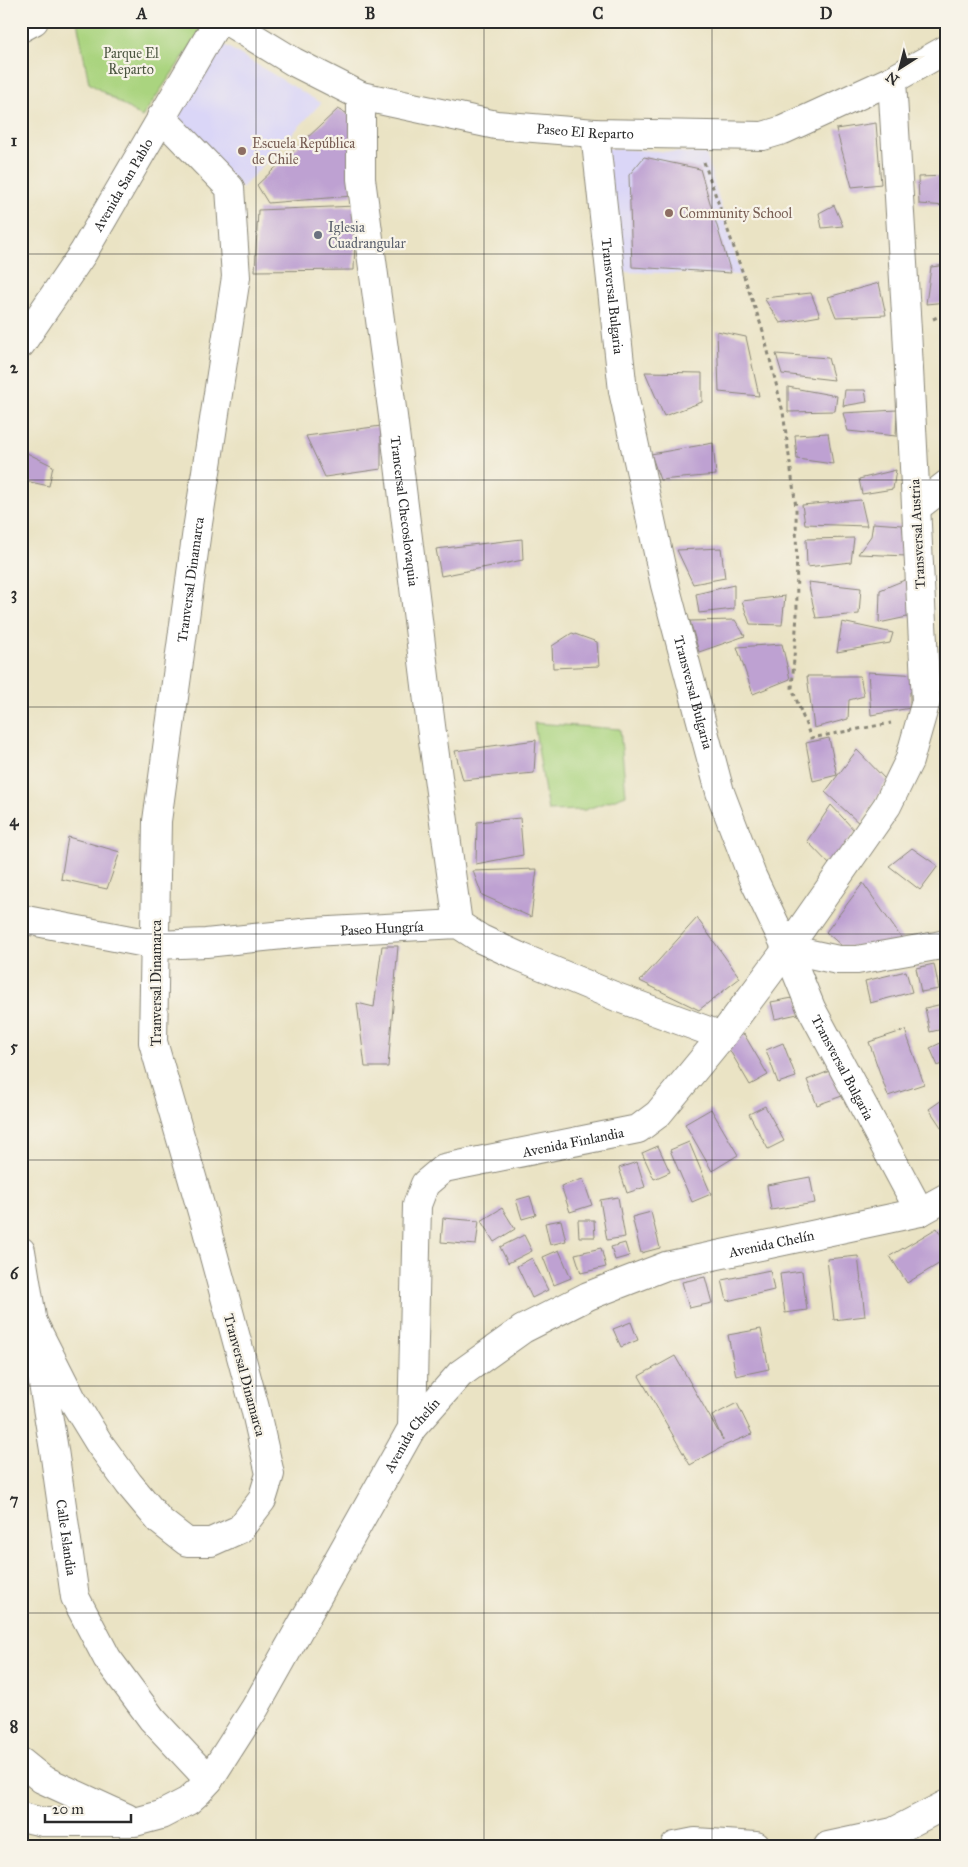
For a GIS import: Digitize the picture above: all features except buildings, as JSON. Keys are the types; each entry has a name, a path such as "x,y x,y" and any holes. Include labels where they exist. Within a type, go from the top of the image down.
{"street":[{"path":"21,28 34,21"},
{"name":"Avenida San Pablo","path":"21,344 83,252 218,21"},
{"name":"Paseo El Reparto","path":"227,21 294,62 361,96 496,125 595,133 763,136 783,130 892,80 947,49"},
{"name":"Transversal Austria","path":"787,949 887,806 909,761 926,701 892,80"},
{"name":"Trancersal Checoslovaquia","path":"361,96 361,179 458,924"},
{"name":"Tranversal Dinamarca","path":"32,1320 72,1399 99,1443 129,1484 160,1521 187,1542 211,1542 240,1529 262,1500 270,1474 255,1408 202,1212 153,1042 157,821 197,530 236,278 230,188 161,117"},
{"name":"Transversal Bulgaria","path":"595,133 623,391 665,585 720,792 752,876 787,949 811,1008 920,1212"},
{"path":"916,508 947,484"},
{"name":"Paseo Hungría","path":"21,919 156,945 206,943 312,932 458,924"},
{"path":"458,924 481,938 518,956 619,998 722,1036"},
{"path":"787,949 838,960 857,960 947,944"},
{"name":"Avenida Finlandia","path":"412,1428 417,1205 425,1184 444,1168 638,1129 658,1114 722,1036 787,949"},
{"name":"Avenida Chelín","path":"21,1817 42,1822 135,1822 161,1815 188,1801 209,1780 256,1708 412,1428 460,1374 523,1329 588,1296 666,1266 920,1212 947,1197"},
{"name":"Calle Islandia","path":"21,1252 54,1450 75,1597 107,1658 152,1719 209,1780"},
{"path":"21,1762 42,1779 135,1822"},
{"path":"828,1846 893,1832 947,1804"},
{"path":"676,1846 695,1842 756,1846"}],"path":[{"path":"694,135 763,331 783,412 796,507 797,614 792,688 811,738 921,717"}],"shaded area":[{"name":"Escuela República de Chile","path":"221,43 321,103 242,188 175,115"},
{"name":"Community School","path":"606,148 706,154 741,275 623,272"}],"green space":[{"name":"Parque El Reparto","path":"77,21 208,21 142,117 89,83"},
{"path":"534,723 620,729 626,795 585,810 548,811"}],"place":[{"name":"Escuela República de Chile","path":"242,151"},
{"name":"Community School","path":"669,213"},
{"name":"Iglesia Cuadrangular","path":"318,235"}]}
